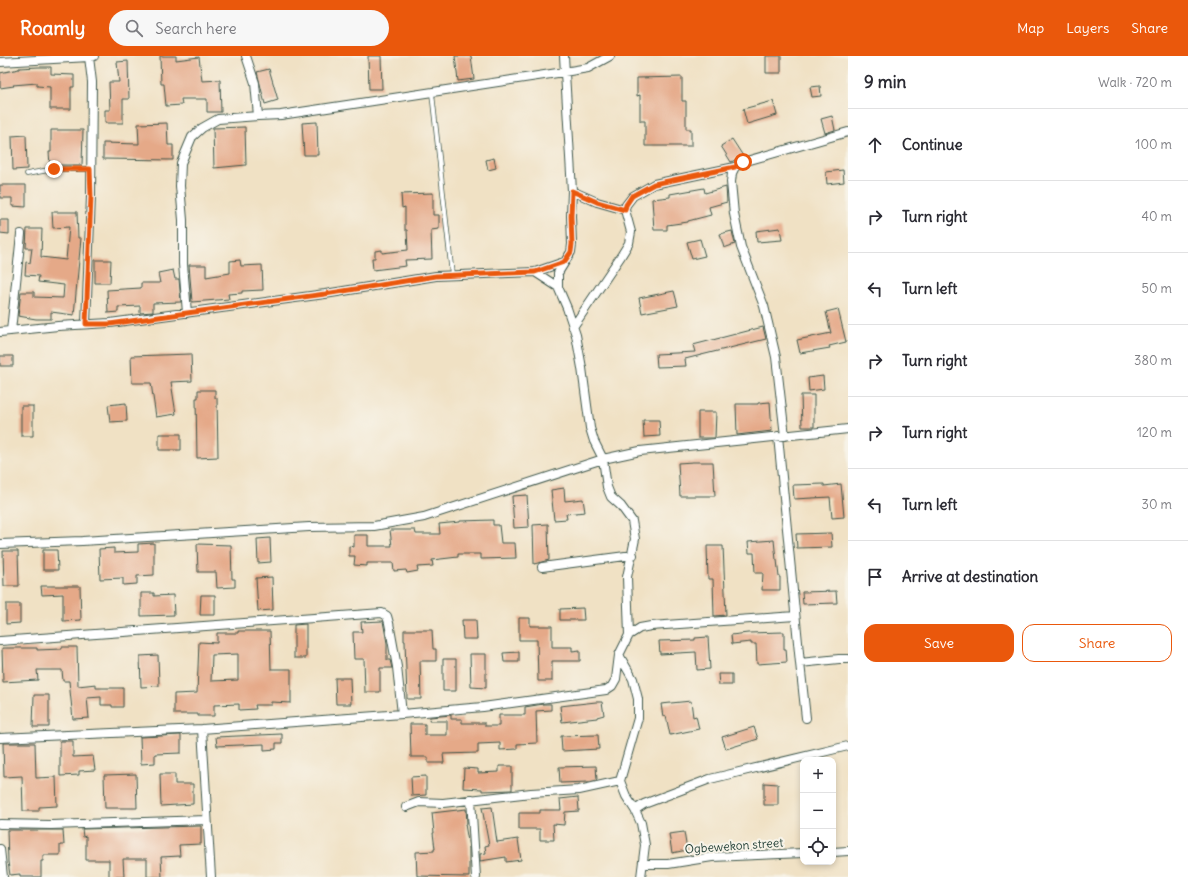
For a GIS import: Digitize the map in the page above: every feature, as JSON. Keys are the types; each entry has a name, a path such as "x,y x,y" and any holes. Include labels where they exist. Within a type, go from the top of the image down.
{"street":[{"path":"0,62 91,56 91,196 86,324"},
{"path":"246,56 255,83 258,116"},
{"path":"0,738 202,728 402,714 483,707 606,690 612,686 616,679 619,655 629,635 627,577 635,539 632,521 621,506 611,497 607,487 603,459 594,441 590,428 582,368 573,327 558,287 558,272 571,252 572,244 572,191 564,56"},
{"path":"187,313 183,264 183,220 180,186 181,163 192,137 202,128 218,119 281,115 588,68 610,56"},
{"path":"573,327 629,243 631,232 625,210 626,205 632,196 654,184 735,167 743,162 848,132"},
{"path":"735,167 732,173 731,182 734,214 741,247 764,306 776,356 795,616 806,718"},
{"path":"572,191 597,202 625,210"},
{"path":"11,331 21,234"},
{"path":"0,332 86,324 110,324 325,294 436,276 535,272 564,262"},
{"path":"535,272 558,287"},
{"path":"0,544 82,541 309,527 374,526 424,517 603,459 640,451 848,429"},
{"path":"542,567 632,555"},
{"path":"0,641 382,613 387,616 396,659 402,714"},
{"path":"629,635 640,628 652,626 795,616"},
{"path":"619,655 633,679 638,699 638,718 620,781 626,796 641,823 645,845 641,877"},
{"path":"800,663 848,659"},
{"path":"202,728 211,877"},
{"path":"635,810 644,804 710,779 848,746"},
{"path":"406,807 419,802 443,802 531,793 579,790 620,781"},
{"path":"470,799 476,877"},
{"path":"0,824 51,825 207,820"},
{"path":"0,849 3,877"},
{"path":"836,852 848,851"},
{"name":"Ogbewekon street","path":"643,864 668,864 712,857 800,853"}],"lane":[{"path":"432,93 452,275"},
{"path":"27,174 54,169 90,169"}],"building":[{"path":"160,56 176,56 176,60 199,57 202,81 220,80 221,112 207,112 207,99 181,99 182,105 166,106 164,84 161,84"},
{"path":"368,56 381,56 382,89 369,89"},
{"path":"455,56 471,56 474,79 458,81"},
{"path":"766,56 781,56 781,73 766,73"},
{"path":"128,61 129,99 123,99 123,123 105,123 105,110 110,110 109,82 119,82 117,62"},
{"path":"51,67 51,74 74,75 74,87 71,87 71,109 50,109 50,87 37,86 37,83 13,85 14,86 0,88 0,73 19,68"},
{"path":"269,69 278,100 265,104 257,72"},
{"path":"682,77 682,101 686,101 686,129 691,129 691,146 645,146 645,121 640,121 640,95 637,96 637,78"},
{"path":"820,86 821,96 812,97 810,87"},
{"path":"773,101 777,115 747,124 743,109"},
{"path":"832,116 835,130 825,133 821,119"},
{"path":"317,122 318,155 304,155 302,123"},
{"path":"167,123 168,145 173,145 173,160 103,159 103,143 139,144 138,124"},
{"path":"245,127 246,165 214,168 213,128"},
{"path":"51,130 83,130 82,165 50,165 49,152 51,152"},
{"path":"26,135 27,169 13,170 12,136"},
{"path":"732,139 743,156 731,162 721,146"},
{"path":"494,158 496,168 488,170 486,160"},
{"path":"843,170 844,182 827,184 826,172"},
{"path":"0,185 26,185 26,207 12,206 12,198 0,198"},
{"path":"726,187 727,202 709,207 711,215 688,222 667,225 667,230 654,230 652,199 670,197 670,194 704,188 705,193"},
{"path":"433,193 433,215 439,215 439,229 431,230 432,259 405,260 406,266 373,270 372,258 375,258 375,251 382,250 382,253 408,250 407,230 405,230 405,207 402,208 401,194"},
{"path":"52,212 77,212 78,238 81,238 74,315 51,312 51,319 36,319 18,316 21,292 34,292 34,297 63,298 64,285 38,282 39,276 25,275 26,262 30,263 32,248 26,248 27,229 42,229 41,257 66,260 69,227 53,228"},
{"path":"0,220 9,220 9,234 0,233"},
{"path":"780,228 782,240 757,242 756,231"},
{"path":"732,231 735,244 724,248 720,234"},
{"path":"700,239 705,256 692,259 687,242"},
{"path":"95,260 111,260 110,283 95,283"},
{"path":"240,260 241,266 262,265 263,290 242,291 242,293 228,294 229,299 192,302 189,265 206,265 206,277 230,273 230,261"},
{"path":"173,270 175,279 179,279 181,302 153,303 153,312 140,313 140,306 118,307 118,312 108,313 107,290 141,288 141,283 160,283 158,273"},
{"path":"674,291 678,306 642,313 639,298"},
{"path":"838,309 846,342 829,346 830,348 800,353 797,340 831,333 826,312"},
{"path":"763,327 766,339 685,359 686,366 657,367 656,354 695,352 693,345"},
{"path":"191,354 192,381 171,382 176,414 156,417 151,383 132,383 131,356"},
{"path":"0,356 13,356 13,366 0,366"},
{"path":"823,376 824,389 809,391 808,378"},
{"path":"198,390 215,390 215,398 217,398 218,457 197,458 196,398 198,398"},
{"path":"801,395 814,395 814,427 802,427"},
{"path":"770,402 772,431 737,435 736,404 758,404"},
{"path":"126,403 127,421 110,422 108,405"},
{"path":"21,406 33,406 33,436 21,436"},
{"path":"698,412 716,412 715,438 698,438"},
{"path":"643,420 659,420 660,436 644,437"},
{"path":"159,434 181,434 181,450 159,450"},
{"path":"713,462 715,496 680,496 678,463"},
{"path":"824,484 824,486 841,484 844,517 832,518 830,497 794,499 793,485"},
{"path":"564,488 565,501 583,499 585,512 566,514 567,519 554,520 551,490"},
{"path":"527,495 529,527 514,528 512,496"},
{"path":"493,520 493,525 499,525 501,543 515,543 516,558 481,559 481,554 458,554 458,557 432,560 433,566 417,567 418,571 407,573 406,570 394,571 393,563 367,563 367,566 354,565 355,556 349,556 349,546 354,547 354,535 368,535 368,546 392,546 390,530 415,530 416,534 440,534 439,524 460,521"},
{"path":"548,524 549,560 534,564 533,525"},
{"path":"831,533 832,547 797,548 796,534"},
{"path":"270,538 271,562 258,563 257,539"},
{"path":"774,540 776,560 780,577 780,590 762,590 763,573 755,573 754,553 749,553 748,542"},
{"path":"154,543 154,575 137,576 137,584 123,585 123,578 100,579 99,549 114,548 114,553 138,552 138,544"},
{"path":"197,544 231,545 232,579 235,579 235,587 217,588 216,572 198,572"},
{"path":"707,546 723,546 726,615 714,616 713,579 708,579"},
{"path":"43,550 57,550 58,570 43,570"},
{"path":"3,551 18,551 19,586 4,586"},
{"path":"272,577 273,610 258,611 256,578"},
{"path":"41,586 80,586 81,620 63,621 63,594 42,595"},
{"path":"836,591 837,603 803,604 802,592"},
{"path":"141,593 154,593 154,596 173,595 174,615 141,616"},
{"path":"201,595 215,595 215,615 200,615"},
{"path":"6,604 20,604 20,623 6,624"},
{"path":"583,608 584,620 560,620 560,609"},
{"path":"519,618 530,618 530,626 552,626 552,647 572,647 572,651 580,650 580,661 552,661 552,681 538,681 537,640 519,640"},
{"path":"462,620 476,620 477,639 463,639"},
{"path":"383,621 387,643 387,660 390,660 392,668 380,668 380,692 365,692 364,659 354,659 353,632 362,632 361,622"},
{"path":"306,624 306,658 294,658 294,625"},
{"path":"404,630 432,630 433,649 436,649 436,661 420,661 421,699 407,699"},
{"path":"238,631 270,631 271,669 291,669 291,703 271,702 271,705 255,705 256,709 239,710 239,704 214,705 214,716 174,714 174,694 197,693 199,642 217,643 217,633 238,633","holes":["238,654 238,680 211,681 212,655"]},
{"path":"784,632 784,649 786,649 787,662 757,664 756,644 751,644 751,642 732,644 731,635"},
{"path":"708,637 710,669 697,670 696,652 660,654 659,641 695,640 695,638"},
{"path":"62,647 77,647 78,686 96,684 96,688 123,688 123,707 101,705 101,697 87,698 89,718 73,719 69,681 63,681 62,670 37,670 38,680 3,682 2,648 37,648 37,650 62,649"},
{"path":"519,652 519,662 504,662 503,653"},
{"path":"470,654 486,654 486,688 471,687"},
{"path":"158,655 159,686 141,687 140,656"},
{"path":"443,659 456,659 456,691 443,691"},
{"path":"718,674 732,674 732,685 719,685"},
{"path":"335,678 350,678 351,704 336,704"},
{"path":"34,695 49,695 49,727 33,727"},
{"path":"691,701 693,717 696,716 699,729 670,735 666,716 663,717 661,704"},
{"path":"602,702 604,715 597,718 562,722 560,706"},
{"path":"551,704 551,710 536,711 537,743 517,744 517,749 500,750 500,743 478,744 478,753 443,754 444,763 428,763 428,757 411,757 410,724 425,724 425,735 447,735 447,721 429,721 430,717 451,715 451,719 462,719 462,723 485,723 485,726 499,726 499,715 525,715 525,707"},
{"path":"754,727 758,739 726,749 722,737"},
{"path":"282,734 282,743 276,743 276,749 264,750 264,744 217,746 216,737"},
{"path":"181,735 181,753 155,754 155,763 141,764 140,737"},
{"path":"598,735 599,749 562,751 561,736"},
{"path":"60,741 73,741 73,757 93,756 95,770 79,771 79,775 60,776"},
{"path":"3,743 35,743 36,778 56,777 57,806 39,807 39,811 23,811 22,776 4,777"},
{"path":"499,766 512,766 512,790 482,791 482,789 463,788 464,768 478,769 478,773 499,772"},
{"path":"596,766 597,780 589,782 560,783 559,767"},
{"path":"136,774 137,808 105,808 104,775"},
{"path":"160,774 175,774 175,784 193,784 193,804 161,806"},
{"path":"426,776 426,795 412,796 411,777"},
{"path":"764,783 778,784 778,805 764,805"},
{"path":"578,797 579,811 565,812 564,825 553,824 554,840 540,840 540,829 519,829 519,813 540,813 540,810 561,810 560,799"},
{"path":"492,807 497,842 518,839 521,860 506,862 506,857 480,861 480,854 486,853 485,846 489,845 482,808"},
{"path":"466,809 467,823 465,824 469,848 469,877 417,876 416,852 434,851 435,849 432,813"},
{"path":"201,826 201,844 179,845 180,856 161,857 162,877 147,877 147,859 123,859 124,877 109,877 109,860 86,860 86,836 83,837 82,829"},
{"path":"7,830 63,830 64,845 60,845 60,855 43,855 43,861 41,861 41,877 20,877 20,874 10,875"},
{"path":"684,832 687,850 672,853 669,834"}],"route":[{"path":"54,169 90,169 91,196 86,324 110,324 325,294 436,276 535,272 564,262 571,252 572,191 597,202 625,210 626,205 632,196 654,184 735,167 743,162"}]}
